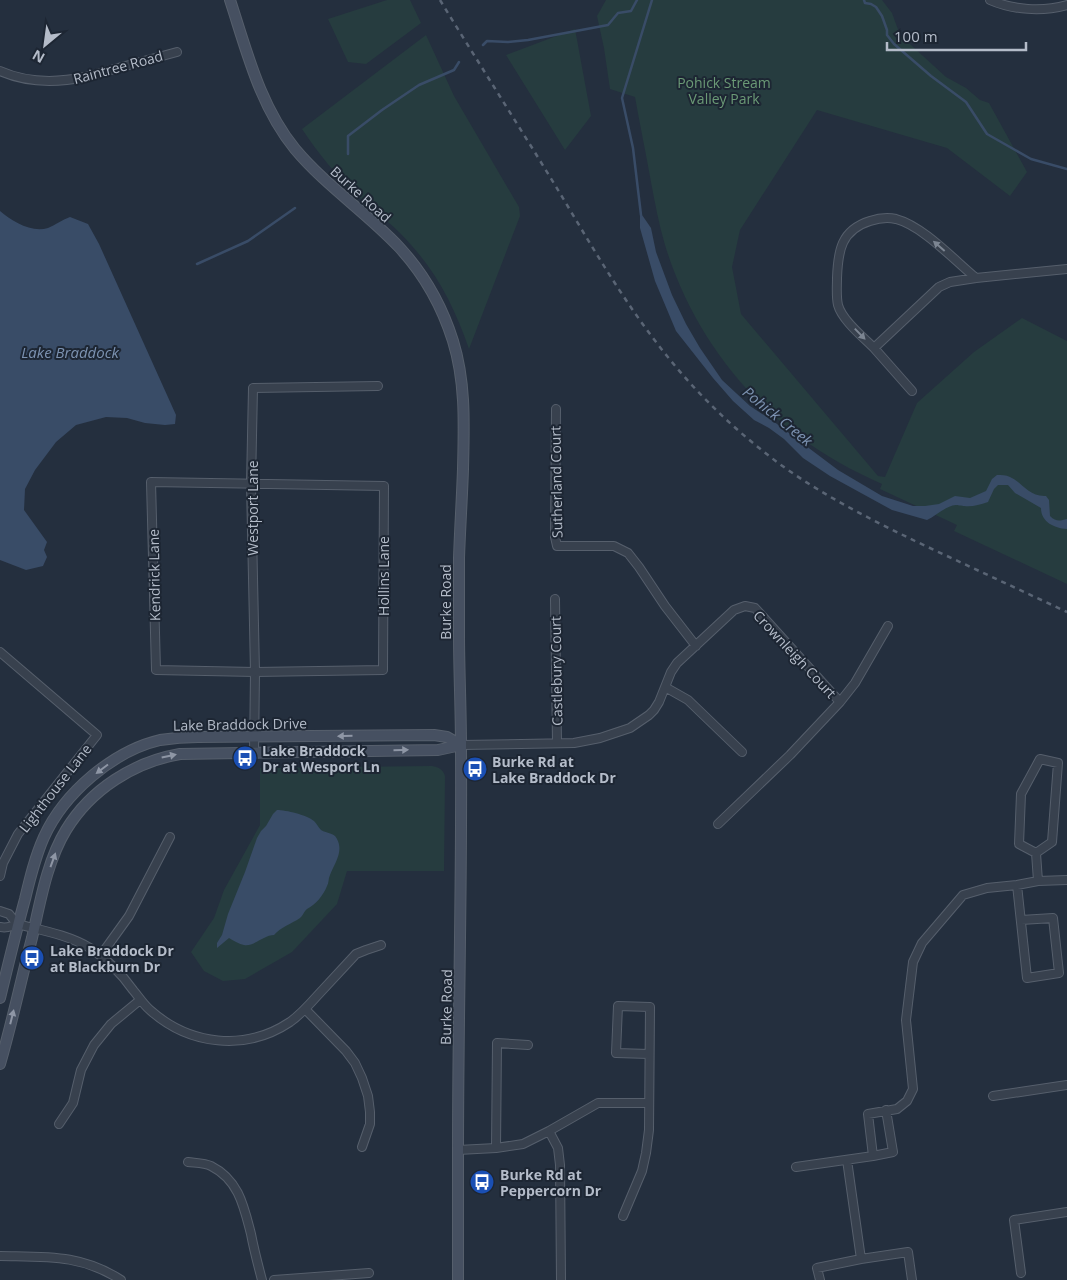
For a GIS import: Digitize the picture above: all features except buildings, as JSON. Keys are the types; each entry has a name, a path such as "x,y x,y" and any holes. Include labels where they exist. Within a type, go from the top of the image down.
{"main road":[{"name":"Burke Road","path":"230,0 259,87 280,127 312,168 388,236 411,261 425,280 435,297 453,341 461,376 464,407 459,568 461,745 458,1280"},
{"name":"Lake Braddock Drive","path":"0,998 36,856 52,821 63,806 90,778 126,754 159,741 198,736 434,735 447,737 461,745"},
{"name":"Lake Braddock Drive","path":"0,1064 49,870 58,844 76,816 100,791 116,778 133,768 163,757 189,753 438,750 461,745"}],"street":[{"path":"990,0 1008,7 1024,9 1058,8 1067,5"},
{"name":"Raintree Road","path":"0,71 29,80 71,80 177,52"},
{"path":"912,391 874,348 842,316 836,294 838,257 842,244 851,231 863,223 881,218 896,219 923,232 976,278"},
{"path":"874,348 939,287 950,282 1067,269"},
{"name":"Westport Lane","path":"254,752 251,484 253,388 378,386"},
{"name":"Sutherland Court","path":"556,409 555,537 558,546 614,546 628,553 696,646"},
{"name":"Kendrick Lane","path":"251,484 151,482 156,670 254,672"},
{"name":"Hollins Lane","path":"251,484 384,486 383,670 254,672"},
{"name":"Castlebury Court","path":"555,599 557,743"},
{"name":"Crownleigh Court","path":"665,687 677,663 734,610 746,606 755,608 840,702"},
{"name":"Crownleigh Court","path":"718,824 790,755 840,702 855,683 888,626"},
{"name":"Lighthouse Lane","path":"0,652 96,734 18,834 2,862 0,876"},
{"name":"Lake Braddock Drive","path":"461,745 586,741 630,728 654,710 665,687"},
{"path":"665,687 688,700 742,752"},
{"path":"1040,759 1058,762 1052,842 1036,853 1019,844 1020,804 1021,794 1040,759"},
{"path":"101,955 130,916 170,837"},
{"path":"1036,853 1038,881"},
{"path":"873,1156 868,1114 897,1109 908,1101 913,1089 906,1020 913,962 922,943 964,896 987,888 1038,881 1067,880"},
{"path":"1017,885 1021,920 1028,978 1059,973 1053,918 1021,920"},
{"path":"0,911 9,914 18,924"},
{"path":"0,927 6,928 18,924 62,936 88,947 101,955 121,975 148,1009 163,1021 196,1037 221,1040 245,1039 268,1033 290,1022 305,1009 356,954 380,945"},
{"path":"59,1124 72,1103 81,1070 94,1045 111,1024 140,1000"},
{"path":"623,1216 642,1172 648,1130 650,1007 618,1006 616,1053 649,1054"},
{"path":"305,1009 346,1051 355,1063 362,1078 368,1096 370,1112 370,1124 362,1147"},
{"path":"496,1148 497,1043 528,1045"},
{"path":"993,1096 1067,1085"},
{"path":"458,1150 496,1148 523,1144 598,1103 649,1103"},
{"path":"796,1168 893,1152 886,1110"},
{"path":"549,1131 558,1148 560,1165 561,1280"},
{"path":"847,1160 861,1259"},
{"path":"188,1162 210,1165 237,1189 243,1202 262,1280"},
{"path":"1021,1272 1014,1220 1067,1212"},
{"path":"820,1280 817,1268 908,1252 912,1280"},
{"path":"0,1256 53,1257 74,1260 93,1265 121,1280"},
{"path":"274,1280 369,1273"}],"green space":[{"path":"387,0 410,0 421,23 366,64 348,62 328,19"},
{"name":"Pohick Stream Valley Park","path":"606,0 882,0 892,13 900,35 946,77 966,88 980,100 989,103 1027,172 1010,196 947,148 817,110 740,230 732,267 741,314 878,476 885,477 917,403 974,352 1022,318 1067,341 1067,584 954,531 957,525 880,489 882,484 819,451 777,418 735,376 701,327 675,273 659,222 635,97 610,89 597,16"},
{"path":"575,29 591,116 565,150 506,55"},
{"path":"426,35 454,96 519,207 520,216 469,349 446,294 422,257 400,233 343,181 321,156 302,129"},
{"path":"432,766 440,769 445,776 444,871 347,871 337,904 292,952 245,979 223,981 204,971 191,952 214,918 224,890 260,825 260,768"}],"water":[{"name":"Lake Braddock","path":"0,211 10,219 35,229 48,228 70,217 88,224 99,244 176,415 175,424 165,425 145,423 127,418 106,417 76,425 56,442 35,470 25,489 24,510 47,542 44,550 47,557 43,566 26,570 0,560"},
{"path":"640,212 651,228 656,252 672,295 686,324 722,380 750,406 838,470 882,496 913,506 939,504 955,496 970,498 986,491 992,479 997,475 1005,475 1035,494 1046,496 1049,500 1050,516 1058,520 1067,519 1067,529 1057,527 1046,521 1041,508 1015,493 1008,485 998,485 988,502 973,506 952,506 927,520 892,510 830,476 803,458 784,439 754,420 733,401 676,331 655,281 640,228"},
{"path":"277,810 307,817 314,821 321,830 336,837 339,844 339,853 329,876 328,885 319,899 301,917 274,935 247,945 240,944 229,938 217,948 217,943 222,935 257,838"}],"waterway":[{"path":"483,45 487,41 508,42 528,40 608,25 618,13 631,11 637,0"},
{"name":"Pohick Creek","path":"641,215 633,148 622,98 652,0"},
{"path":"864,0 865,3 876,7 882,16 887,35 894,44 931,76 966,102 987,134 1031,159 1067,169"},
{"path":"348,154 348,136 419,85 454,70 459,62"},
{"path":"197,264 248,241 295,208"}],"railway":[{"path":"440,0 594,251 636,315 667,356 719,412 777,462 827,495 915,541 1067,612"}],"place":[{"name":"Lake Braddock Dr at Wesport Ln","path":"245,758"},
{"name":"Burke Rd at Lake Braddock Dr","path":"475,769"},
{"name":"Lake Braddock Dr at Blackburn Dr","path":"32,958"},
{"name":"Burke Rd at Peppercorn Dr","path":"482,1182"}]}
